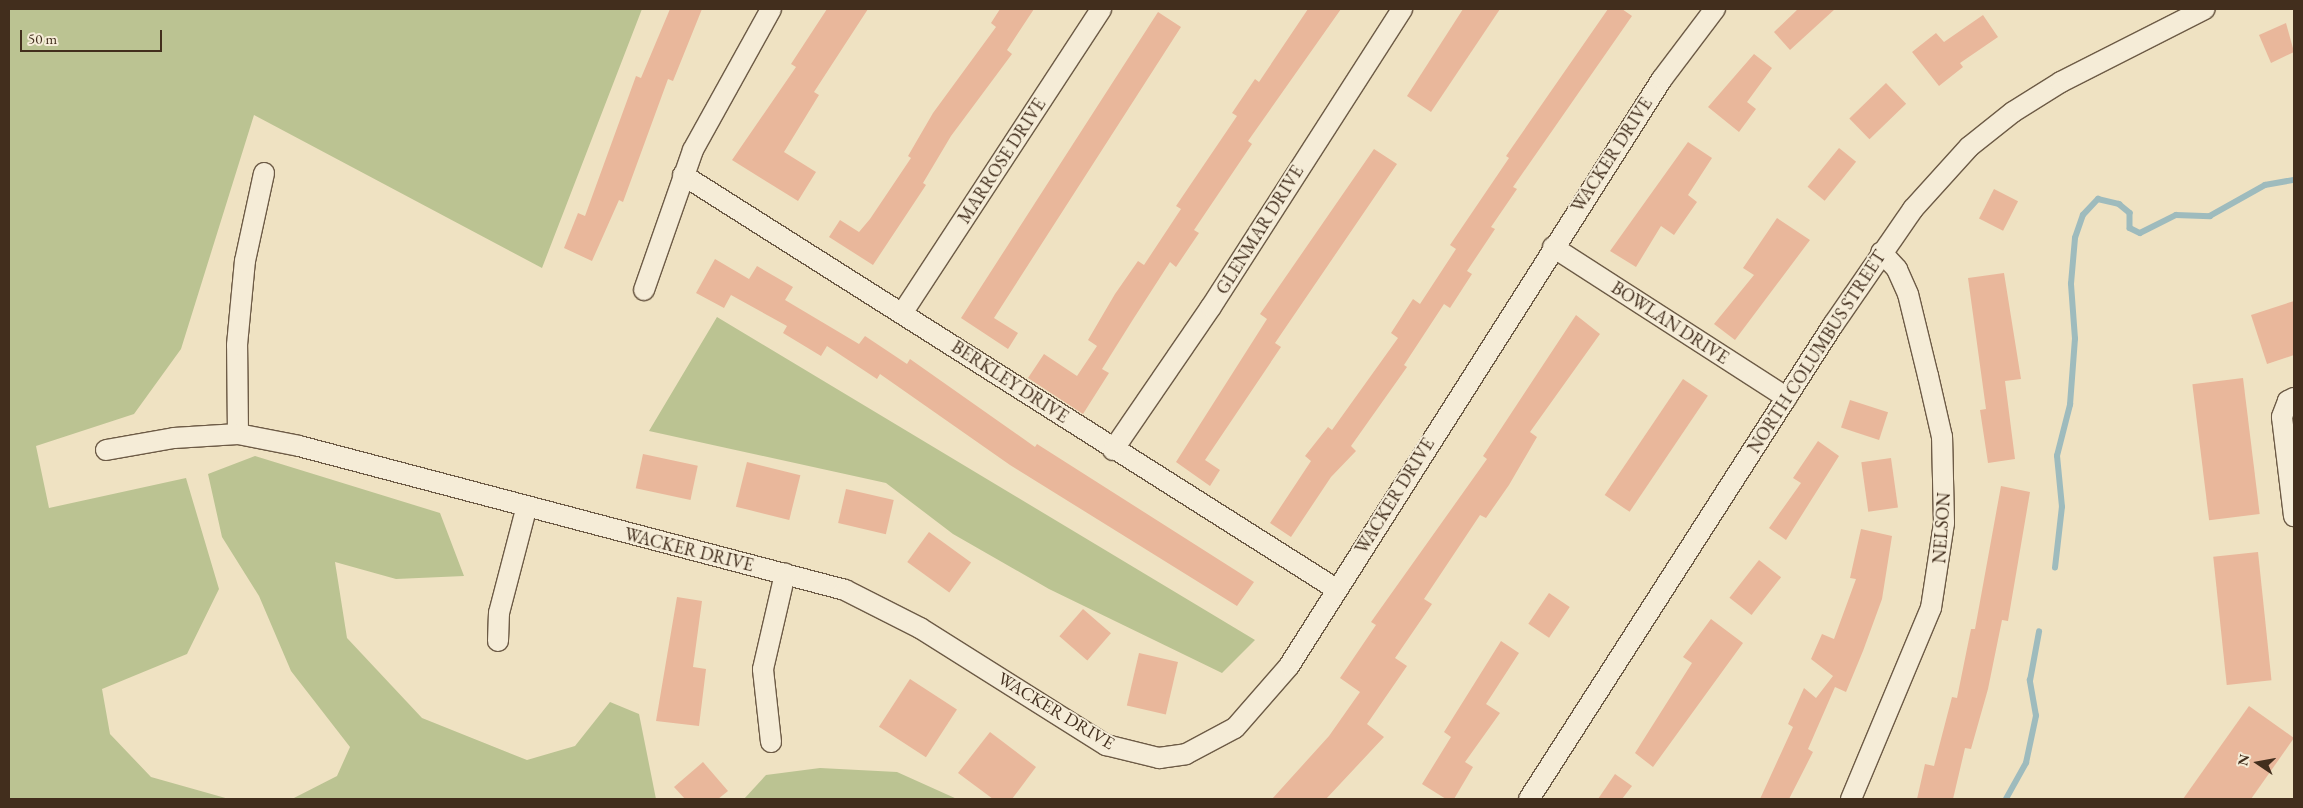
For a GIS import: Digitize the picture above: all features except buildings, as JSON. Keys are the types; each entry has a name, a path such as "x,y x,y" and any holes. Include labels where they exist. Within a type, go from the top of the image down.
{"street":[{"path":"644,290 683,176 711,111 771,9"},
{"name":"MARROSE DRIVE","path":"903,312 1101,9"},
{"name":"GLENMAR DRIVE","path":"1113,450 1211,307 1402,9"},
{"name":"WACKER DRIVE","path":"106,450 174,438 238,434 300,446 526,509 785,574 871,601 1106,745 1159,758 1186,754 1212,743 1255,710 1336,589 1662,79 1715,9"},
{"name":"NORTH COLUMBUS STREET","path":"1529,799 1880,252 1949,167 1991,129 2061,82 2206,9"},
{"path":"238,434 237,345 245,261 264,173"},
{"name":"BERKLEY DRIVE","path":"683,176 903,312 1113,450 1336,589"},
{"name":"BOWLAN DRIVE","path":"1553,247 1787,398"},
{"name":"NELSON","path":"1851,799 1928,616 1944,523 1942,437 1928,376 1908,294 1897,269 1880,252"},
{"path":"2294,398 2288,401 2282,416 2294,516"},
{"path":"498,640 498,613 526,509"},
{"path":"771,742 764,669 785,574"}],"green space":[{"path":"9,9 642,9 542,268 254,115 181,349 134,414 36,446 49,508 186,478 219,589 187,654 102,689 110,734 151,777 229,799 9,799"},
{"path":"717,317 1255,640 1222,673 1049,589 953,534 886,483 649,431"},
{"path":"255,456 440,513 464,576 396,579 335,562 347,638 422,718 527,760 575,746 610,702 639,714 656,799 292,799 337,776 350,747 291,671 259,596 222,537 208,474"},
{"path":"820,768 897,772 957,799 744,799 766,775"}],"waterway":[{"path":"2055,568 2062,507 2057,456 2070,405 2075,339 2071,284 2075,238 2083,215 2098,199 2119,204 2130,213 2130,228 2140,233 2176,215 2210,216 2265,185 2294,180"},
{"path":"2006,799 2026,763 2036,716 2030,681 2039,632"}]}
